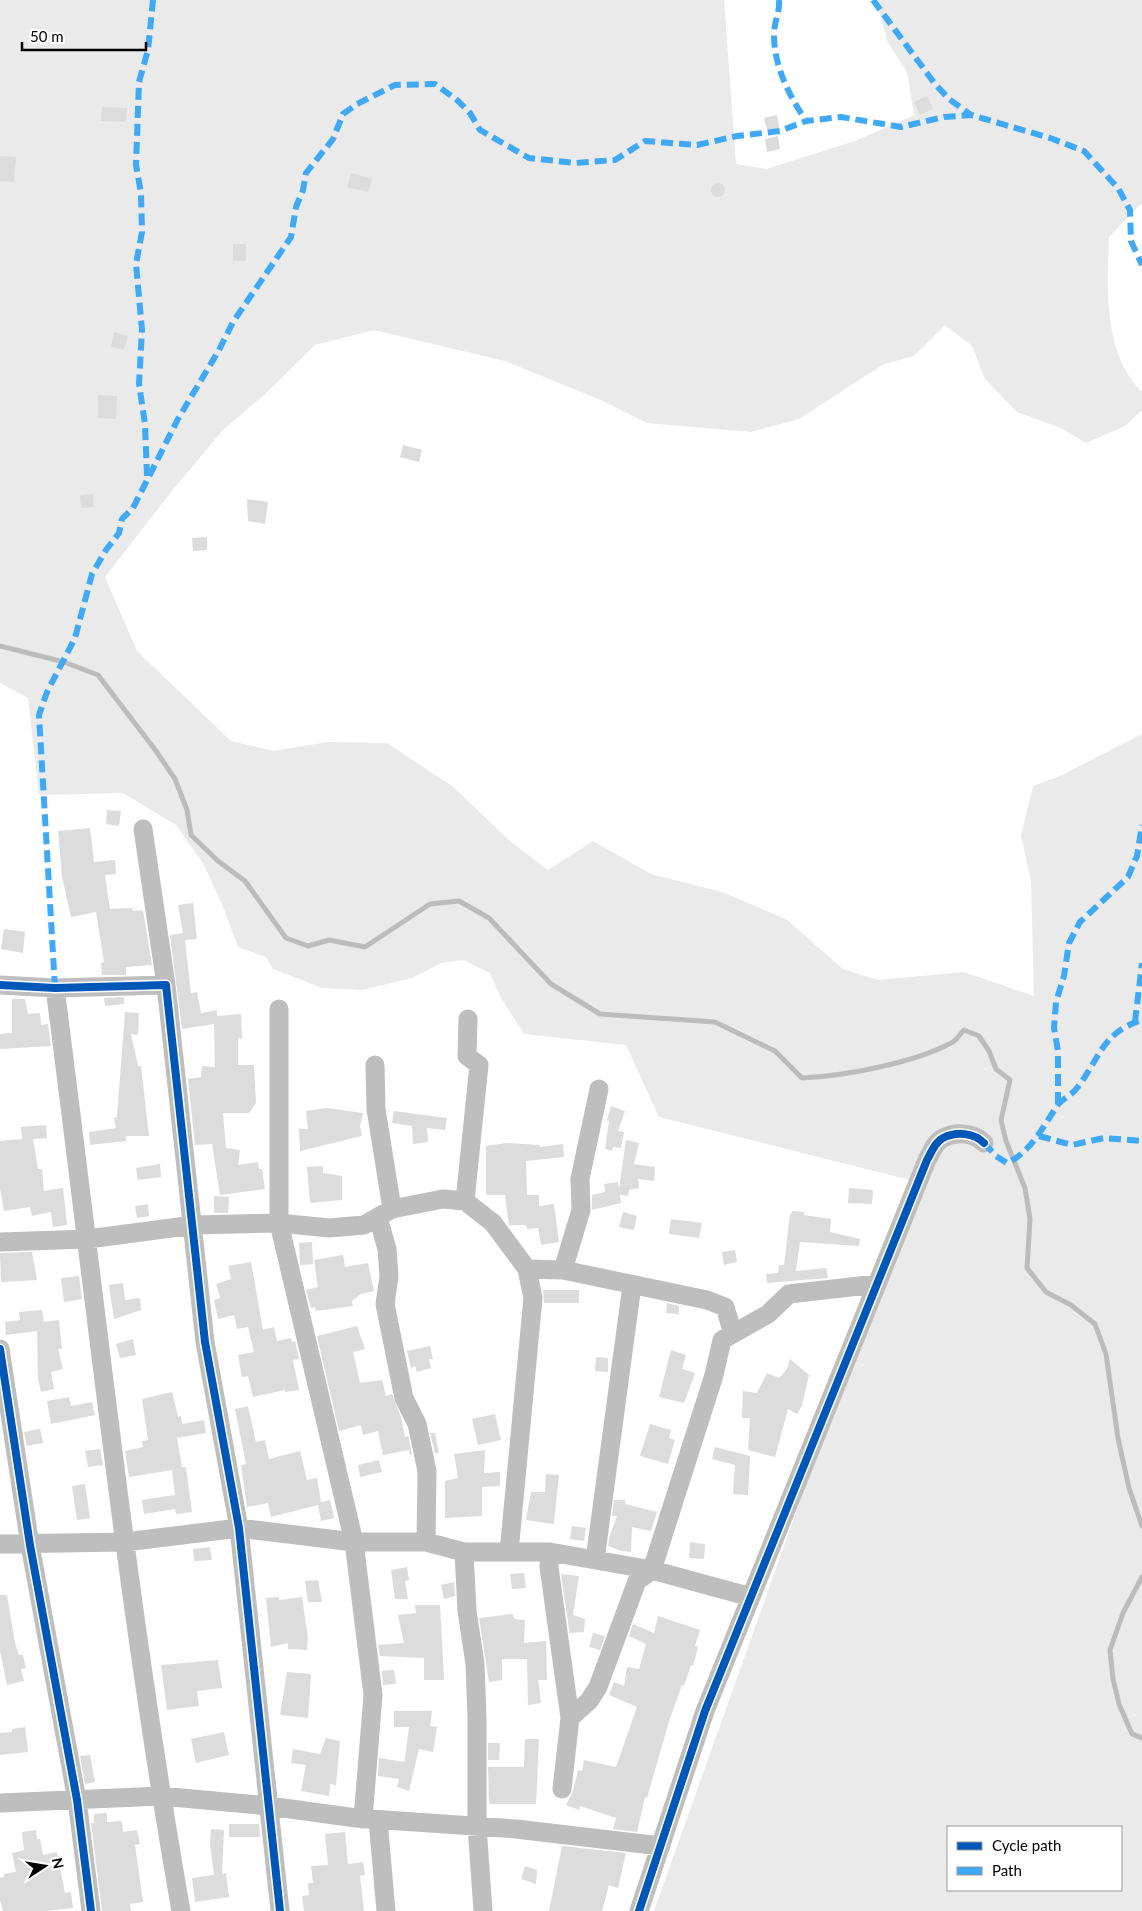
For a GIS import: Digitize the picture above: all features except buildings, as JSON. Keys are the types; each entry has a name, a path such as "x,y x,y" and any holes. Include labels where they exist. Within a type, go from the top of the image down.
{"street":[{"path":"144,829 166,985 194,1225 205,1342 240,1528 280,1911"},
{"path":"0,985 55,988 166,985"},
{"path":"55,988 125,1542 161,1796 181,1911"},
{"path":"279,1009 279,1223 354,1542 373,1695 370,1819 386,1911"},
{"path":"465,1200 479,1065 467,1056 468,1019"},
{"path":"375,1065 376,1109 389,1276 385,1304 404,1398 417,1424 427,1471 426,1542"},
{"path":"563,1270 582,1210 580,1179 599,1089"},
{"path":"639,1911 705,1711 934,1147 942,1138 967,1134 978,1136 984,1143"},
{"path":"0,1242 88,1239 194,1225 279,1223 329,1228 364,1225 385,1213 443,1199 465,1200 493,1223 527,1269 533,1298 509,1552"},
{"path":"527,1269 563,1270 632,1286 653,1288 707,1300 725,1307 733,1334"},
{"path":"570,1718 588,1701 598,1687 637,1581 652,1570 714,1375 722,1340 768,1314 789,1294 877,1284"},
{"path":"595,1560 632,1286"},
{"path":"0,1349 30,1544 77,1800 91,1911"},
{"path":"0,1544 125,1542 240,1528 354,1542 426,1542 464,1552 550,1552 652,1570 751,1597"},
{"path":"464,1552 476,1690 477,1826 483,1911"},
{"path":"550,1552 549,1567 570,1718 562,1788"},
{"path":"0,1803 161,1796 269,1806 370,1819 477,1826 661,1846"}],"shaded area":[{"path":"0,0 724,0 736,164 766,169 855,141 914,115 907,72 888,43 876,0 1142,0 1142,203 1109,237 1108,299 1114,340 1120,359 1129,376 1142,392 1142,410 1125,426 1086,443 1061,428 1017,412 985,379 972,346 945,325 914,356 884,364 799,419 751,432 647,423 603,401 505,361 374,330 315,345 264,395 223,430 171,492 105,577 137,651 231,741 274,751 327,742 387,743 452,786 510,841 548,870 593,841 651,874 722,892 786,919 843,969 878,980 964,972 1034,996 1031,882 1021,835 1033,786 1060,776 1142,734 1142,1911 654,1911 914,1181 659,1117 626,1045 524,1034 501,998 490,973 463,960 441,963 412,978 362,990 322,988 273,969 266,957 238,947 222,904 203,863 176,825 123,793 39,795 28,698 0,683"}],"waterway":[{"path":"0,646 64,662 98,675 175,779 187,810 191,835 218,861 245,881 286,938 308,946 329,940 365,947 430,904 459,901 489,918 551,984 600,1014 715,1022 775,1051 802,1078 858,1071 918,1057 953,1042 964,1030 979,1036 989,1051 996,1069 1010,1080 1001,1120 1006,1141 1025,1188 1030,1219 1027,1268 1046,1292 1071,1305 1095,1324 1106,1354 1118,1438 1129,1488 1142,1526"},
{"path":"1142,1577 1123,1613 1110,1650 1113,1679 1119,1704 1132,1734 1142,1738"}],"marked path":[{"path":"147,476 145,424 139,384 142,330 136,264 142,232 141,193 136,165 139,82 148,50 153,0"},
{"path":"779,0 774,34 777,58 788,91 806,121"},
{"path":"873,0 935,84 949,99 971,115"},
{"path":"55,988 39,715 47,692 75,638 92,574 106,550 119,533 122,519 133,508 178,419 219,350 233,322 291,237 296,207 303,190 306,173 333,139 343,114 357,104 395,85 435,84 457,100 470,113 480,130 529,158 575,163 615,160 645,141 697,145 737,136 780,131 806,121 841,117 901,127 944,117 971,115 1050,138 1084,151 1118,188 1130,210 1131,241 1142,265"},
{"path":"1058,1104 1058,1051 1054,1028 1056,1002 1064,976 1069,943 1080,922 1128,877 1137,856 1142,825"},
{"path":"1135,1022 1142,963"},
{"path":"984,1143 996,1156 1007,1163 1023,1152 1030,1146 1059,1104 1077,1088 1110,1039 1129,1025 1142,1020"},
{"path":"1039,1136 1072,1145 1104,1138 1142,1141"}],"cycle path":[{"path":"0,985 55,988 166,985 205,1342 239,1528 280,1911"},
{"path":"639,1911 705,1711 927,1160 938,1142 954,1134 970,1135 984,1143"},
{"path":"0,1349 30,1545 77,1800 91,1911"}]}
